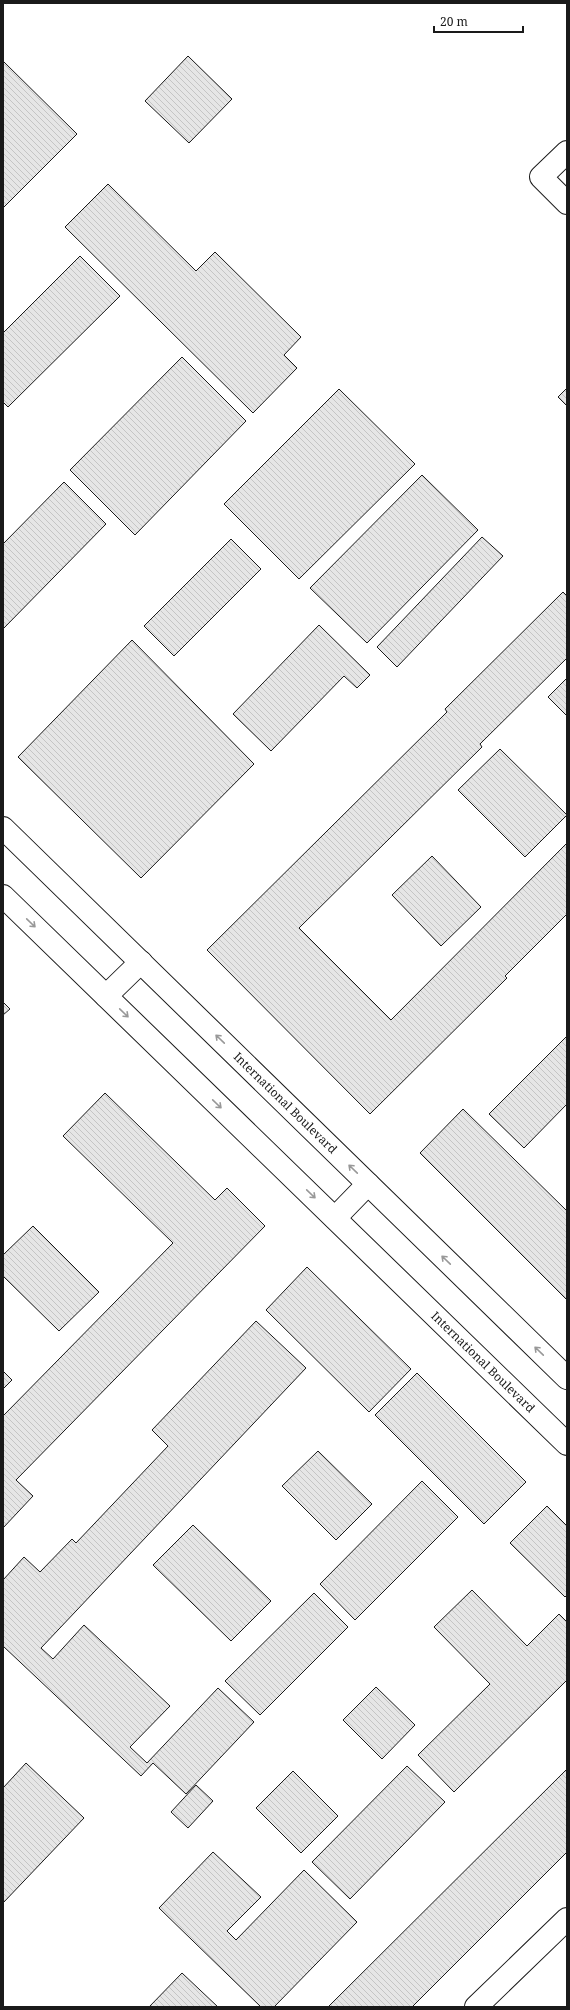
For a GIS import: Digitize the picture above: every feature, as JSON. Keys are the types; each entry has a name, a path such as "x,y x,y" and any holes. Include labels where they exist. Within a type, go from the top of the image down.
{"street":[{"path":"567,152 541,177 567,203"},
{"name":"International Boulevard","path":"3,828 567,1378"},
{"name":"International Boulevard","path":"3,896 567,1444"},
{"path":"106,996 141,962"},
{"path":"335,1218 368,1184"},
{"path":"476,2007 567,1919"}],"building":[{"path":"188,56 232,99 189,143 145,101"},
{"path":"3,61 77,134 3,208"},
{"path":"108,184 196,271 215,252 301,337 284,355 297,368 253,413 65,227"},
{"path":"80,256 120,296 8,407 3,402 3,333"},
{"path":"182,357 246,421 135,535 70,470"},
{"path":"567,388 567,406 558,397"},
{"path":"339,389 415,464 299,579 224,504"},
{"path":"422,475 478,530 367,643 310,588"},
{"path":"64,482 106,524 3,629 3,544"},
{"path":"482,537 503,556 397,667 377,647"},
{"path":"231,539 261,569 174,656 144,626"},
{"path":"563,592 567,596 567,658 480,744 482,747 299,928 391,1020 567,843 567,914 505,976 507,978 370,1114 207,950 447,712 445,709"},
{"path":"319,625 370,675 357,688 344,676 271,751 233,714"},
{"path":"132,640 254,764 141,878 18,757"},
{"path":"567,678 567,716 548,697"},
{"path":"500,749 567,815 525,857 458,790"},
{"path":"432,856 481,907 441,946 392,895"},
{"path":"3,1002 10,1009 3,1015"},
{"path":"567,1036 567,1104 524,1148 489,1114"},
{"path":"105,1093 215,1200 227,1188 265,1226 16,1480 33,1496 3,1528 3,1416 173,1243 63,1136"},
{"path":"463,1109 567,1211 567,1300 420,1153"},
{"path":"33,1226 99,1292 59,1331 3,1276 3,1255"},
{"path":"307,1267 411,1369 369,1412 266,1310"},
{"path":"256,1321 306,1368 41,1648 53,1659 84,1625 170,1706 130,1747 147,1763 218,1688 254,1722 186,1794 153,1763 141,1776 3,1646 3,1580 24,1557 40,1572 72,1539 76,1543 168,1446 152,1430"},
{"path":"3,1371 12,1380 3,1389"},
{"path":"417,1373 526,1482 484,1524 375,1415"},
{"path":"318,1451 372,1504 336,1540 282,1486"},
{"path":"422,1481 458,1517 355,1620 320,1584"},
{"path":"547,1506 567,1526 567,1595 565,1597 510,1543"},
{"path":"193,1525 271,1601 231,1641 153,1565"},
{"path":"472,1590 527,1646 559,1614 567,1622 567,1680 454,1792 418,1755 490,1684 434,1627"},
{"path":"314,1593 348,1627 260,1715 225,1681"},
{"path":"376,1687 415,1725 382,1759 343,1720"},
{"path":"26,1763 84,1818 3,1903 3,1788"},
{"path":"407,1766 445,1802 350,1899 312,1862"},
{"path":"567,1769 567,1852 412,2007 328,2007"},
{"path":"293,1771 338,1816 301,1853 256,1808"},
{"path":"196,1785 213,1801 188,1828 171,1812"},
{"path":"213,1852 261,1897 227,1931 236,1940 304,1870 357,1922 274,2007 261,2007 159,1908"},
{"path":"182,1973 218,2007 149,2007"}]}
